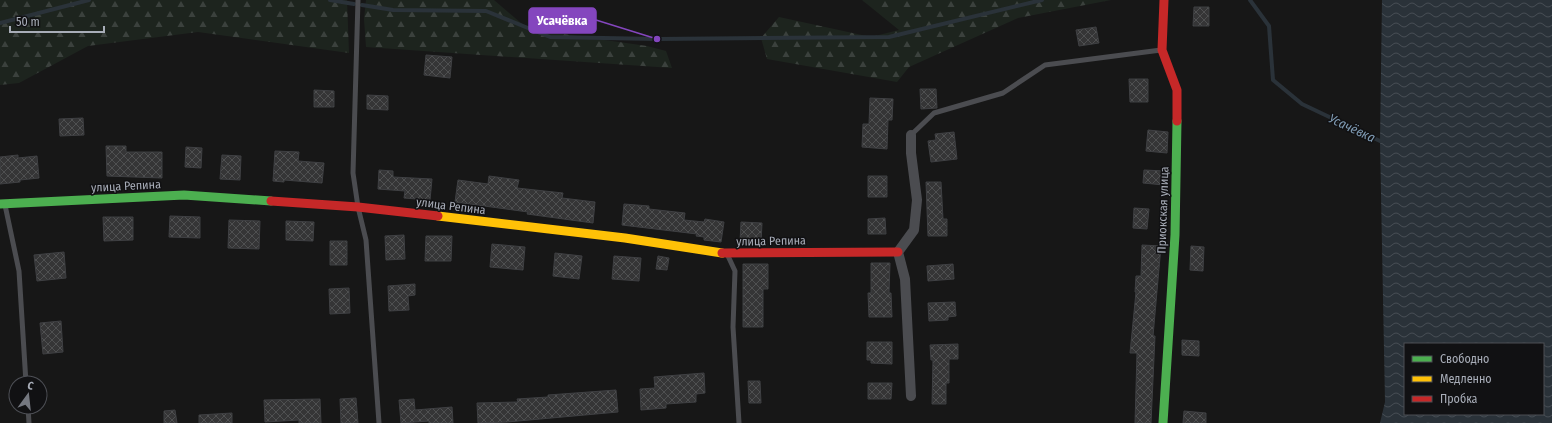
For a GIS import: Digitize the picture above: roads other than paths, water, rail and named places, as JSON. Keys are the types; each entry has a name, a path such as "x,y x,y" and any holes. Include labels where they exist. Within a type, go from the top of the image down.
{"street":[{"name":"Приокская улица","path":"1163,423 1175,236 1177,90 1162,50 1164,0"},
{"path":"911,135 910,153 917,200 914,230 898,252 905,279 911,396"},
{"name":"улица Репина","path":"2,204 184,195 358,207 625,238 727,254 898,252"}],"lane":[{"path":"358,0 353,173 358,207 366,240 379,423"},
{"path":"911,135 934,113 1003,93 1045,65 1162,50"},
{"path":"2,204 19,271 26,375"},
{"path":"727,254 735,271 732,328 739,423"}],"water":[{"path":"1382,0 1552,0 1552,423 1380,423 1385,402 1380,141"}],"waterway":[{"name":"Усачёвка","path":"0,23 89,0"},
{"name":"Усачёвка","path":"330,0 354,4"},
{"name":"Усачёвка","path":"362,5 393,10 486,11 550,37 657,39 889,37 1042,0"},
{"name":"Усачёвка","path":"1250,0 1269,26 1273,80 1302,104 1380,141 1384,141"}],"place":[{"name":"Усачёвка","path":"657,39"}]}
